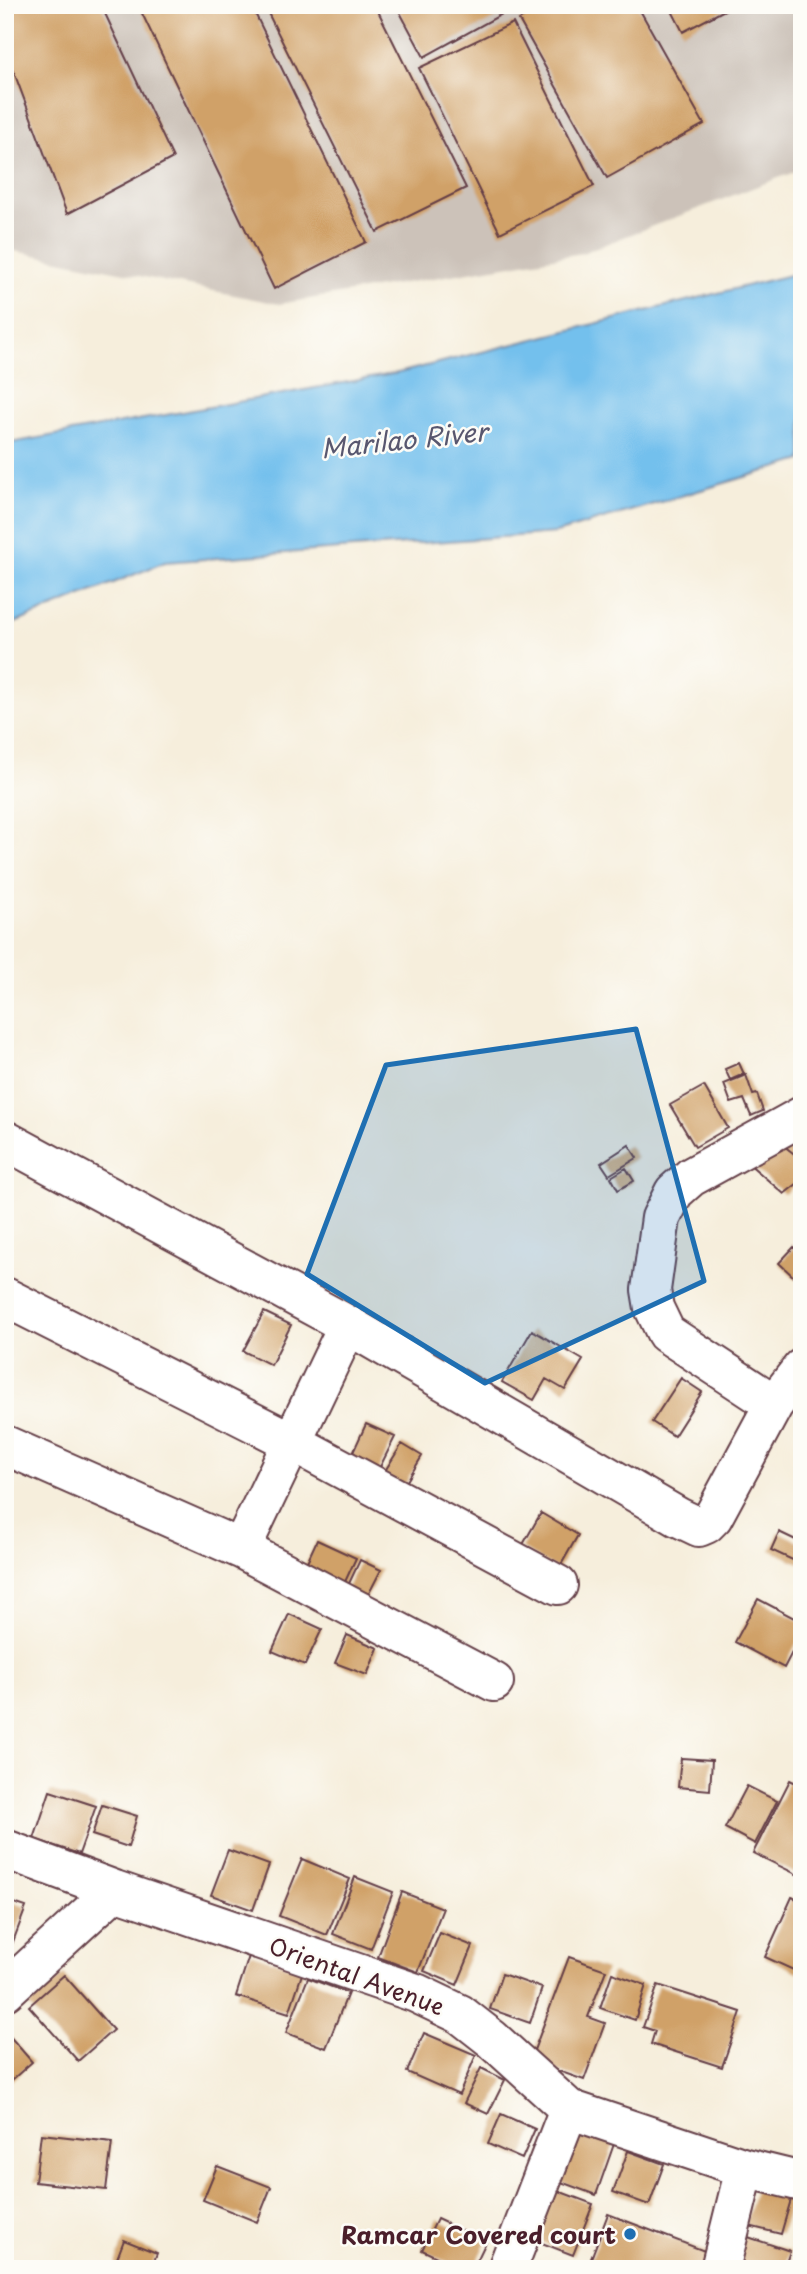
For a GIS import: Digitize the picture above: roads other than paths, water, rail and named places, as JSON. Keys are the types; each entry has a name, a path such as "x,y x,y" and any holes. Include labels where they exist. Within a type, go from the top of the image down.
{"street":[{"path":"774,1404 666,1333 654,1308 651,1290 661,1218 674,1192 691,1177 802,1116"},
{"path":"5,1140 348,1325 699,1527 713,1517 774,1404 802,1368"},
{"path":"5,1297 293,1443 558,1586"},
{"path":"241,1549 348,1325"},
{"path":"5,1445 241,1549 494,1682"},
{"name":"Oriental Avenue","path":"5,1849 115,1890 416,1993 460,2014 492,2039 569,2109 746,2168 802,2182"},
{"path":"5,1991 115,1890"},
{"path":"507,2269 569,2109"},
{"path":"720,2269 746,2168"}],"water":[{"name":"Marilao River","path":"802,272 802,460 556,533 165,562 5,627 5,444 398,373"}],"place":[{"name":"Ramcar Covered court","path":"630,2234"}]}
